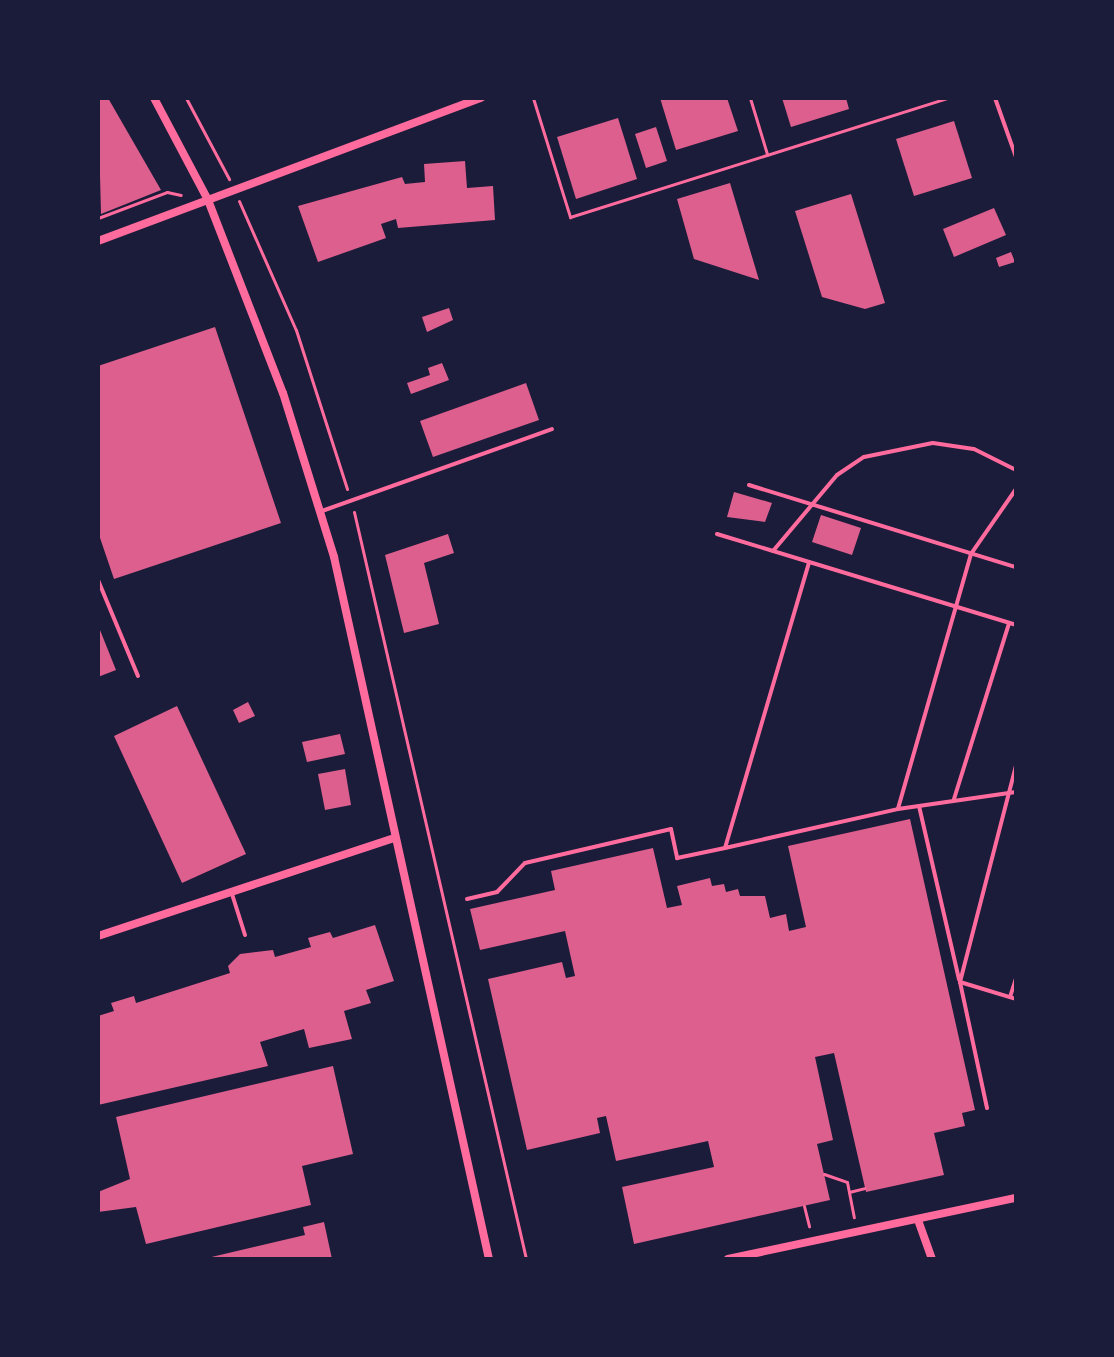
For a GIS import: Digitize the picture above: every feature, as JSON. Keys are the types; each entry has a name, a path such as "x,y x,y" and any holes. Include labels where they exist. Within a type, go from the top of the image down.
{"street":[{"path":"154,98 208,200 283,393 334,557 489,1259"},
{"path":"98,241 208,200 233,187 481,98"},
{"path":"98,936 394,838"},
{"path":"728,1259 1016,1198"},
{"path":"918,1220 932,1259"}],"lane":[{"path":"995,98 1016,157"},
{"path":"320,512 552,429"},
{"path":"773,551 837,475 864,457 902,446 974,449 1016,470"},
{"path":"749,485 1016,567"},
{"path":"898,809 971,554 1016,489"},
{"path":"717,534 1016,625"},
{"path":"725,848 809,562"},
{"path":"98,580 138,676"},
{"path":"954,799 1009,623"},
{"path":"960,982 1016,765"},
{"path":"467,899 497,892 525,863 671,829 677,858 898,809 1008,790 1016,792"},
{"path":"919,806 987,1108"},
{"path":"231,892 245,935"},
{"path":"960,982 1013,998 1016,978"}],"path":[{"path":"186,98 233,187 296,330 351,501 526,1259"},
{"path":"533,98 570,217 948,98"},
{"path":"750,98 767,154"},
{"path":"98,218 167,192 208,200"},
{"path":"824,1174 847,1182 857,1233"},
{"path":"849,1192 865,1188"},
{"path":"804,1206 812,1242"}],"building":[{"path":"98,98 108,98 161,190 101,214"},
{"path":"660,98 727,98 738,131 676,150"},
{"path":"782,98 846,98 849,109 791,127"},
{"path":"618,118 637,179 576,199 557,137"},
{"path":"954,121 972,178 914,196 896,139"},
{"path":"656,127 667,161 646,168 635,134"},
{"path":"465,161 467,188 493,186 495,220 398,228 396,219 381,224 386,238 318,262 298,206 402,177 405,184 425,182 424,164"},
{"path":"730,183 759,280 694,259 677,199"},
{"path":"851,194 885,303 865,309 822,297 795,211"},
{"path":"994,208 1006,235 954,257 943,229"},
{"path":"1011,252 1015,262 999,267 996,258"},
{"path":"449,308 453,320 427,332 422,317"},
{"path":"215,327 281,523 114,579 98,532 98,366"},
{"path":"442,363 449,380 411,394 407,383 430,375 428,368"},
{"path":"526,383 539,420 433,457 420,421"},
{"path":"734,492 772,503 765,522 727,517"},
{"path":"821,515 861,528 852,555 812,542"},
{"path":"448,534 454,553 424,563 439,624 404,633 385,555"},
{"path":"98,625 116,670 98,677"},
{"path":"248,702 255,716 239,723 233,710"},
{"path":"177,706 246,854 182,883 114,736"},
{"path":"340,734 345,754 307,762 302,742"},
{"path":"345,769 351,805 325,810 318,774"},
{"path":"910,819 975,1110 962,1113 965,1126 934,1133 944,1175 866,1192 834,1053 815,1057 833,1140 817,1144 830,1200 634,1244 622,1187 714,1167 708,1141 616,1161 606,1116 597,1118 600,1133 527,1150 488,979 562,962 566,978 575,976 565,931 480,950 470,909 555,890 551,871 653,848 667,908 682,905 677,886 710,878 712,886 724,884 726,892 738,889 740,896 765,896 770,918 786,914 789,931 806,927 788,846"},
{"path":"375,925 394,981 366,990 371,1003 344,1011 352,1039 309,1048 304,1029 260,1042 268,1066 98,1105 98,1016 114,1011 111,1003 134,996 136,1003 230,973 228,966 240,954 273,950 275,957 311,947 308,938 330,932 333,938"},
{"path":"333,1066 353,1154 302,1166 311,1205 146,1244 136,1207 98,1212 98,1192 130,1179 116,1117"},
{"path":"324,1222 332,1259 203,1259 305,1235 303,1227"}]}
